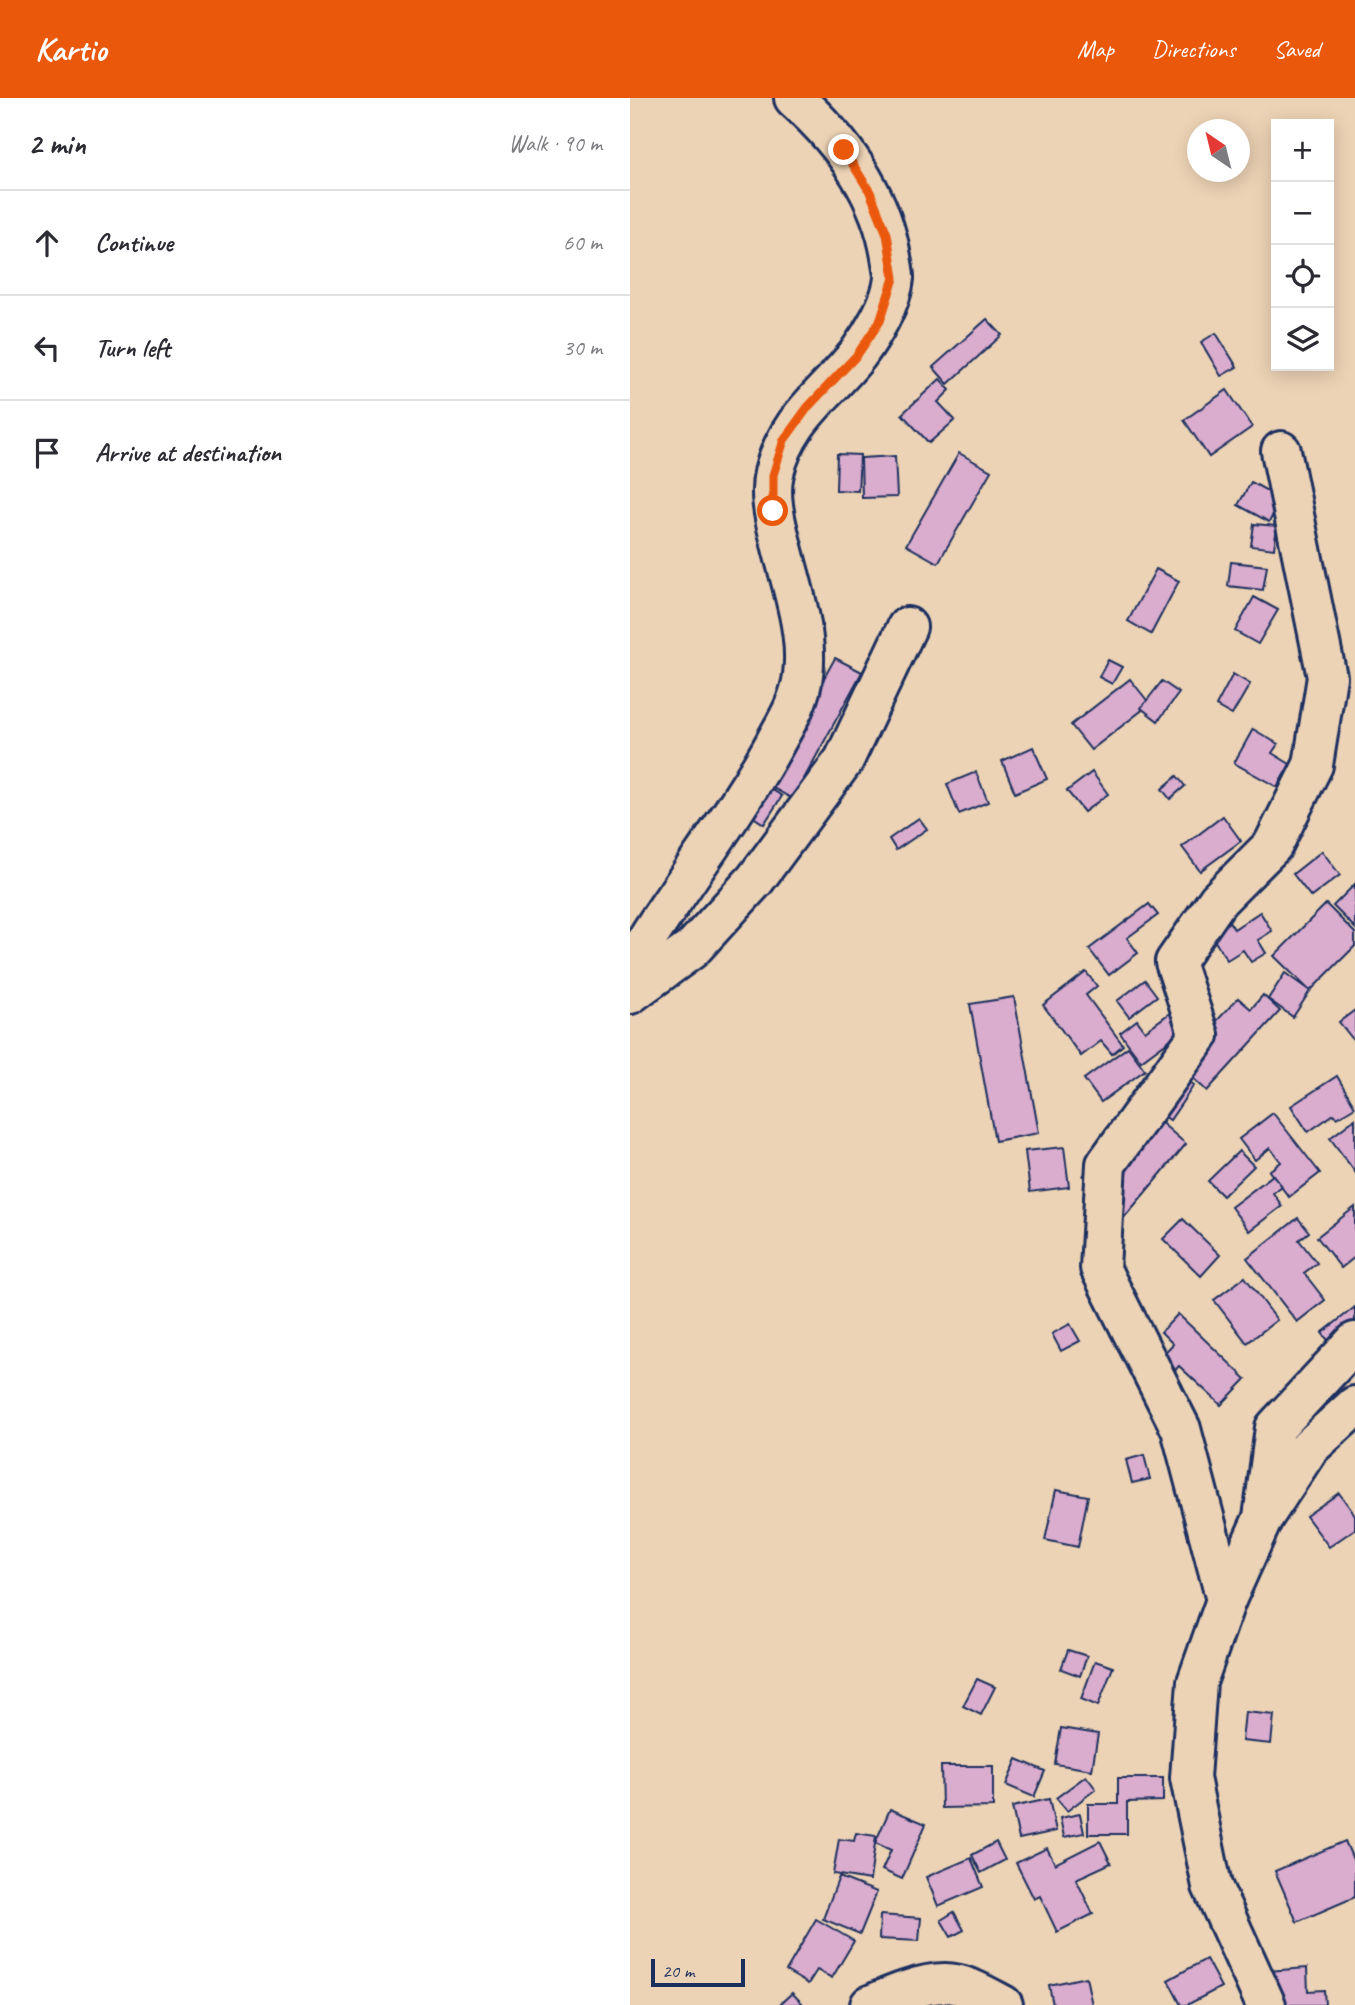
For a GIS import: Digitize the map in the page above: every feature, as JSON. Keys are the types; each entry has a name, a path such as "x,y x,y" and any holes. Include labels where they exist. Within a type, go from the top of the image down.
{"street":[{"path":"630,971 649,936 764,764 797,701 803,675 804,653 773,511 773,475 784,440 800,418 857,355 880,321 894,278 887,234 870,192 844,150 817,118 794,98"},
{"path":"1226,1600 1181,1429 1100,1268 1106,1164 1199,1035 1175,962 1218,900 1273,845 1313,765 1327,677 1281,451"},
{"path":"630,994 692,948 755,880 844,760 906,627"},
{"path":"1263,1518 1275,1428 1355,1342"},
{"path":"1266,2005 1212,1886 1190,1778 1197,1682 1226,1600 1263,1518 1309,1448 1355,1406"},
{"path":"870,2005 902,1992 946,1983 981,1992 1003,2005"}],"building":[{"path":"987,319 1002,335 948,384 933,367"},
{"path":"1216,333 1237,367 1221,376 1201,342"},
{"path":"940,379 950,390 938,402 955,420 929,443 902,414"},
{"path":"1227,390 1252,427 1209,457 1184,420"},
{"path":"959,453 991,471 938,563 906,545"},
{"path":"837,454 860,455 858,491 836,490"},
{"path":"895,456 897,497 862,498 861,458"},
{"path":"1251,482 1282,499 1269,522 1238,505"},
{"path":"1254,524 1277,526 1274,549 1251,546"},
{"path":"1231,562 1267,566 1263,590 1228,586"},
{"path":"1156,569 1179,581 1151,634 1128,621"},
{"path":"1254,597 1278,610 1258,644 1235,631"},
{"path":"835,658 862,672 793,799 766,784"},
{"path":"1108,660 1122,667 1112,684 1099,677"},
{"path":"1233,674 1250,684 1232,715 1216,706"},
{"path":"1130,679 1150,704 1091,750 1071,725"},
{"path":"1162,681 1179,693 1158,721 1141,708"},
{"path":"1253,729 1278,744 1272,753 1290,764 1277,787 1234,763"},
{"path":"1033,747 1047,779 1015,793 1002,761"},
{"path":"976,772 988,802 959,814 947,784"},
{"path":"1092,772 1108,794 1084,812 1067,791"},
{"path":"1177,776 1185,786 1170,799 1162,789"},
{"path":"755,779 782,796 764,824 737,806"},
{"path":"1223,816 1241,841 1200,871 1182,847"},
{"path":"919,818 927,829 896,850 889,839"},
{"path":"1322,851 1340,875 1311,897 1293,874"},
{"path":"1355,884 1355,928 1333,906"},
{"path":"1211,893 1234,929 1260,912 1272,931 1258,940 1266,953 1251,962 1243,950 1227,960 1192,906"},
{"path":"1149,904 1158,915 1127,938 1138,953 1109,975 1089,949"},
{"path":"1326,904 1355,933 1355,946 1310,991 1274,956"},
{"path":"1086,972 1097,986 1086,995 1123,1045 1112,1054 1101,1041 1081,1056 1043,1005"},
{"path":"1285,973 1310,991 1293,1017 1268,999"},
{"path":"1145,980 1157,996 1129,1017 1117,1001"},
{"path":"1263,995 1280,1011 1207,1091 1170,1057 1202,1037 1238,998 1251,1009"},
{"path":"1014,997 1039,1133 995,1141 970,1004"},
{"path":"1174,1010 1187,1027 1141,1061 1120,1033 1137,1020 1145,1031"},
{"path":"1355,1010 1355,1042 1339,1022"},
{"path":"1128,1047 1145,1070 1101,1102 1084,1079"},
{"path":"1165,1065 1194,1085 1170,1120 1140,1100"},
{"path":"1337,1076 1355,1107 1337,1118 1334,1114 1308,1132 1291,1106"},
{"path":"1142,1106 1186,1144 1122,1220 1104,1205 1110,1198 1083,1176"},
{"path":"1273,1113 1320,1173 1289,1197 1269,1171 1281,1162 1270,1148 1255,1160 1239,1139"},
{"path":"1355,1119 1355,1172 1330,1138"},
{"path":"1064,1147 1069,1187 1030,1192 1025,1151"},
{"path":"1239,1151 1254,1166 1223,1196 1208,1181"},
{"path":"1273,1175 1282,1186 1273,1193 1282,1206 1249,1231 1231,1207"},
{"path":"1355,1207 1355,1257 1341,1268 1317,1237"},
{"path":"1298,1218 1309,1232 1299,1240 1317,1263 1304,1273 1325,1300 1297,1322 1247,1258"},
{"path":"1183,1219 1220,1255 1201,1276 1163,1239"},
{"path":"1245,1277 1277,1320 1247,1343 1214,1300"},
{"path":"1355,1307 1355,1333 1335,1349 1322,1333"},
{"path":"1178,1314 1246,1379 1221,1405 1179,1366 1159,1388 1144,1374 1173,1344 1161,1332"},
{"path":"1070,1324 1080,1341 1061,1351 1052,1334"},
{"path":"1144,1455 1150,1479 1132,1483 1126,1460"},
{"path":"1056,1490 1088,1496 1078,1547 1045,1540"},
{"path":"1339,1493 1355,1515 1355,1529 1329,1547 1306,1516"},
{"path":"1068,1650 1087,1656 1080,1676 1061,1669"},
{"path":"1095,1661 1113,1667 1098,1706 1081,1699"},
{"path":"977,1679 995,1687 981,1715 963,1706"},
{"path":"1245,1712 1274,1715 1271,1744 1242,1741"},
{"path":"1061,1728 1098,1734 1092,1770 1055,1764"},
{"path":"1017,1759 1045,1771 1034,1797 1006,1785"},
{"path":"941,1766 993,1766 993,1807 942,1808"},
{"path":"1086,1776 1096,1789 1067,1811 1056,1798"},
{"path":"1118,1778 1163,1778 1163,1801 1127,1802 1127,1834 1088,1834 1088,1804 1118,1804"},
{"path":"1049,1799 1056,1831 1019,1839 1012,1807"},
{"path":"890,1809 926,1824 902,1879 882,1870 891,1850 875,1843"},
{"path":"1080,1814 1084,1833 1064,1837 1060,1818"},
{"path":"856,1833 876,1836 870,1880 833,1874 839,1839 854,1841"},
{"path":"1100,1841 1111,1863 1076,1879 1093,1914 1057,1932 1040,1896 1034,1899 1016,1863 1047,1848 1055,1864"},
{"path":"1345,1841 1355,1864 1355,1897 1297,1922 1275,1871"},
{"path":"996,1842 1005,1860 981,1873 972,1855"},
{"path":"971,1858 983,1887 938,1906 926,1877"},
{"path":"839,1877 877,1892 860,1934 823,1919"},
{"path":"954,1912 964,1930 951,1937 941,1920"},
{"path":"880,1915 921,1918 919,1941 879,1939"},
{"path":"816,1919 854,1941 832,1978 817,1970 808,1984 786,1971"},
{"path":"1206,1959 1221,1987 1187,2005 1181,2005 1168,1980"},
{"path":"1307,1968 1308,1991 1324,1990 1325,2005 1270,2005 1268,1971"},
{"path":"1086,1977 1092,2005 1053,2005 1049,1985"},
{"path":"792,1993 803,2004 779,2005"}],"route":[{"path":"773,511 773,475 784,440 808,407 857,355 880,321 894,278 887,234 870,192 844,150"}]}
